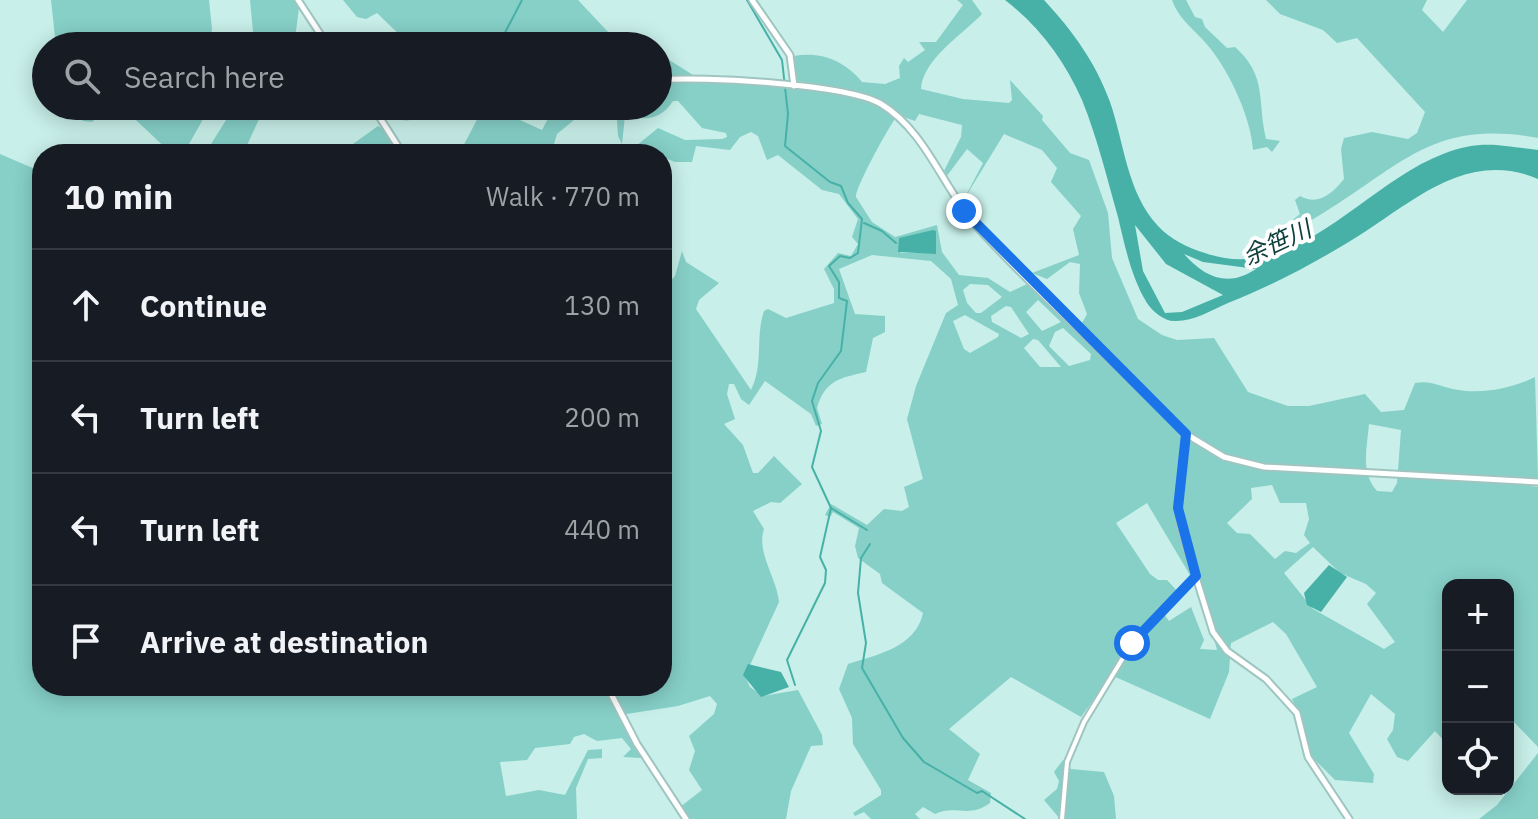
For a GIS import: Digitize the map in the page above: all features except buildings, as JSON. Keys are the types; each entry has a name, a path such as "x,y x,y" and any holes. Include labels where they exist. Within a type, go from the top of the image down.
{"street":[{"path":"298,0 319,32"},
{"path":"752,0 790,55 794,87"},
{"path":"672,80 794,87 868,98 903,121 978,228 1186,434 1224,457 1264,467 1538,482"},
{"path":"382,120 397,144"},
{"path":"1186,434 1178,508 1215,637 1227,651 1271,684 1297,713 1308,757 1349,819"},
{"path":"1062,819 1067,762 1084,722 1132,643 1196,576"},
{"path":"612,696 637,744 686,819"}],"shaded area":[{"path":"51,0 209,0 211,32 54,32"},
{"path":"250,0 294,0 299,8 296,32 253,32"},
{"path":"343,0 578,0 608,32 397,32 377,13 366,19 357,17"},
{"path":"957,0 972,0 982,14 936,58 923,78 921,89 963,99 1009,103 1012,100 1010,80 1043,116 1042,120 1070,153 1089,160 1108,213 1112,258 1138,319 1162,335 1177,340 1214,338 1248,392 1288,406 1309,406 1365,394 1381,412 1404,410 1415,383 1430,383 1463,391 1484,391 1506,388 1535,377 1538,478 1523,478 1522,485 1538,487 1538,747 1514,722 1514,579 1442,579 1442,739 1435,731 1408,761 1397,757 1387,739 1393,730 1395,714 1371,694 1349,733 1374,774 1373,783 1335,780 1309,754 1302,720 1292,699 1317,687 1286,634 1273,622 1231,643 1229,672 1210,719 1111,675 1081,717 1011,677 949,729 980,754 968,780 991,793 990,803 975,810 949,810 935,814 923,807 915,814 920,819 871,819 864,812 855,816 853,813 881,795 881,790 853,744 852,718 839,689 848,664 883,653 904,642 919,625 923,613 882,583 880,574 858,558 855,546 859,528 833,512 830,517 825,515 831,504 867,525 884,509 902,511 909,507 904,487 923,479 907,419 916,386 946,313 958,305 951,279 931,261 872,255 839,269 855,314 885,316 885,332 873,338 866,372 841,379 824,391 817,408 822,424 816,426 811,414 765,381 749,405 741,399 734,384 729,384 727,394 735,419 724,424 743,445 753,473 758,473 774,456 802,484 780,503 771,502 753,511 764,529 763,547 779,602 745,676 750,687 763,696 798,690 822,735 823,745 811,746 791,791 786,819 689,819 680,807 702,790 689,770 695,751 689,736 714,714 717,704 710,696 678,706 620,715 641,758 623,757 631,749 622,738 597,741 584,734 574,737 570,744 535,748 527,760 500,762 506,796 539,790 565,795 588,750 602,749 602,758 588,759 576,788 577,819 0,819 0,154 32,168 32,696 672,696 672,279 682,251 686,262 719,283 699,300 696,309 751,390 757,370 764,311 768,309 786,318 834,303 834,289 824,269 838,253 851,256 858,244 852,237 858,219 839,194 822,190 778,155 767,160 758,136 751,132 740,137 730,150 696,146 692,162 672,161 672,144 638,144 658,128 685,140 727,137 726,133 702,128 678,101 672,102 672,62 701,80 806,90 807,85 797,80 794,56 814,55 840,63 862,82 885,84 900,78 899,66 904,58 908,62 925,50 919,42 936,42 963,5","holes":["919,114 962,125 961,137 944,171 946,177 967,149 983,163 963,201 1004,134 1042,150 1057,168 1051,182 1081,216 1073,229 1079,255 1032,273 1047,279 1070,262 1080,264 1079,293 1087,314 1081,325 1096,343 1097,351 1027,284 1010,292 988,278 959,275 942,252 937,225 895,237 872,222 856,197 857,191 898,115 915,121","936,231 936,253 900,253 923,234","970,284 988,285 1002,297 981,313 976,313 967,303 963,290","1038,300 1061,322 1042,331 1026,312","1006,306 1011,307 1029,334 1021,338 992,322 991,316","965,315 999,334 970,353 964,349 953,321","1063,328 1091,354 1090,360 1069,366 1049,346 1055,332","1033,339 1038,340 1061,367 1040,367 1024,348","1369,424 1401,430 1397,483 1392,492 1377,491 1366,468","1272,485 1280,503 1306,503 1309,519 1304,535 1310,543 1296,553 1285,551 1275,559 1250,534 1237,533 1227,523 1252,499 1251,488","1147,503 1190,575 1197,576 1217,650 1200,649 1204,640 1191,607 1169,621 1164,614 1181,595 1167,580 1158,580 1150,574 1116,523","1313,547 1340,573 1366,584 1376,593 1367,604 1395,642 1384,649 1313,609 1284,573"]},
{"path":"1005,0 1044,0 1073,35 1090,60 1110,102 1139,198 1168,235 1199,251 1238,259 1269,255 1299,244 1414,168 1469,146 1538,150 1538,179 1511,171 1485,171 1460,176 1414,199 1347,243 1274,283 1196,317 1183,321 1168,320 1150,306 1137,283 1097,143 1075,86 1050,45","holes":["1135,225 1166,264 1223,295 1182,312 1165,313 1143,271","1184,254 1203,262 1256,269 1246,275 1226,279 1208,274"]},
{"path":"1172,0 1186,0 1195,17 1202,19 1205,27 1227,48 1235,47 1245,58 1260,90 1266,139 1280,141 1272,152 1267,147 1253,150 1244,110 1232,83 1218,58 1184,20"},
{"path":"1266,0 1427,0 1422,10 1443,32 1467,0 1538,0 1538,138 1502,134 1471,135 1444,141 1398,164 1290,233 1268,240 1300,214 1295,200 1300,196 1313,200 1324,197 1344,179 1341,149 1344,138 1372,132 1408,139 1417,133 1425,112 1357,38 1337,43 1323,30 1280,14"},
{"path":"136,120 203,120 189,144 161,144"},
{"path":"226,120 259,120 248,144 211,144"},
{"path":"477,120 520,120 542,130 547,120 574,120 557,134 554,144 464,144"},
{"path":"617,120 625,120 622,144 618,136"},
{"path":"378,126 395,136 400,144 353,144"},
{"path":"936,231 936,254 898,252 899,238"},
{"path":"1329,565 1347,577 1321,612 1307,605 1304,593"},
{"path":"748,664 781,672 789,687 761,697 743,675"},
{"path":"1538,753 1538,819 1479,819 1505,795 1514,795 1514,783"},
{"path":"1063,760 1071,769 1104,772 1114,796 1116,819 1060,819 1044,800 1057,789 1059,781 1054,772"}],"waterway":[{"path":"505,32 522,0"},
{"path":"747,0 782,60 788,114 785,146 830,182 841,186 848,203 862,219 858,253 850,258 840,256 829,266 839,282 839,298 847,301 841,351 818,383 812,401 821,431 812,467 831,508 820,557 826,570 825,583 787,660 795,685"},
{"path":"864,223 882,231 896,243"},
{"path":"831,508 867,530"},
{"path":"870,544 861,558 858,593 866,643 862,668 903,738 924,762 977,793 982,791 1025,819"}],"route":[{"path":"964,211 1186,434 1178,508 1196,576 1132,643"}],"water label":[{"name":"余笹川","path":"1277,243"}]}
